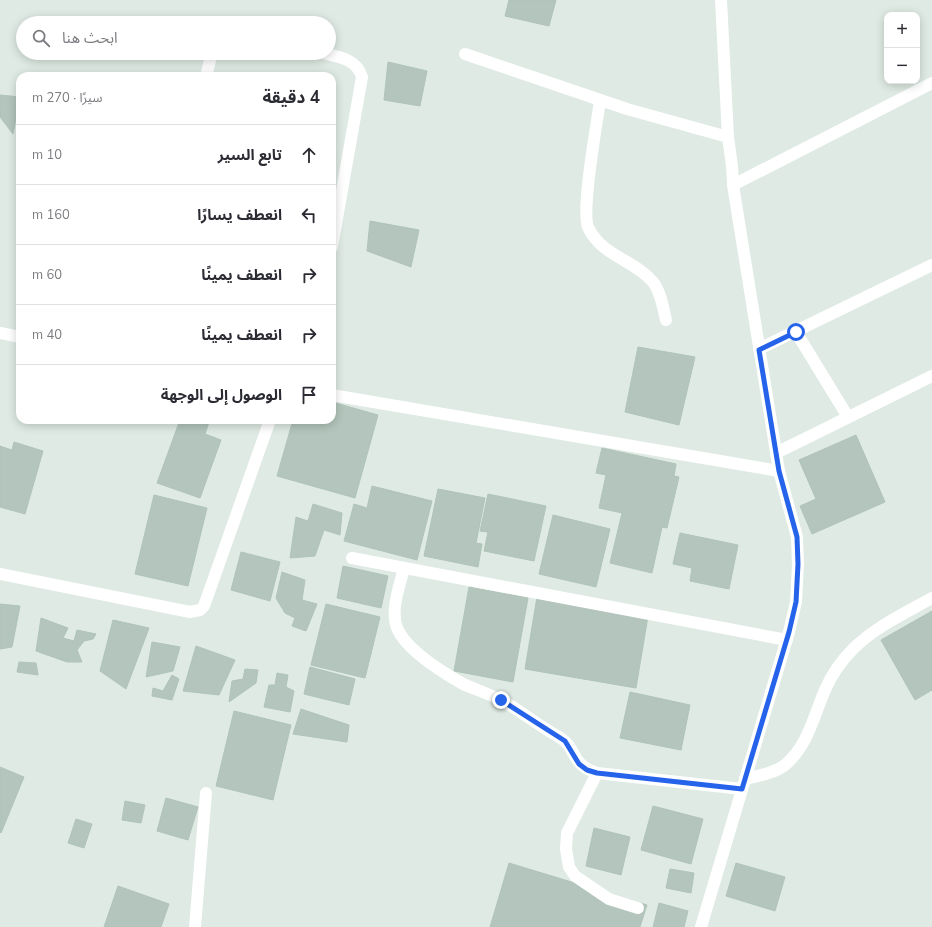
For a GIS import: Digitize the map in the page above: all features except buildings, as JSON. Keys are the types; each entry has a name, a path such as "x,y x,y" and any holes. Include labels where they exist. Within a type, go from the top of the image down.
{"street":[{"path":"700,927 786,640 796,602 798,564 797,537 779,471 733,185 728,137 721,0"},
{"path":"465,54 600,100 728,137"},
{"path":"336,57 353,62 360,71 362,77 336,224"},
{"path":"207,72 210,60"},
{"path":"733,185 932,83"},
{"path":"600,100 586,206 588,226 601,245 614,256 644,274 653,283 659,294 666,320"},
{"path":"759,350 932,265"},
{"path":"796,332 848,417"},
{"path":"0,333 16,336"},
{"path":"776,453 932,376"},
{"path":"336,396 779,471"},
{"path":"0,574 190,612 200,610 204,606 269,424"},
{"path":"352,558 786,640"},
{"path":"404,568 394,611 396,627 406,643 427,660 464,684 501,700 565,741 579,764 587,770 597,773 744,784 775,771 785,765 796,754 806,736 825,689 852,650 879,628 932,598"},
{"path":"597,773 567,833 566,849 569,867 575,876 609,899 638,908"},
{"path":"195,927 206,793"}],"route":[{"path":"501,700 565,741 579,764 587,770 597,773 742,789 789,632 796,602 798,564 797,537 779,471 759,350 796,332"}]}
